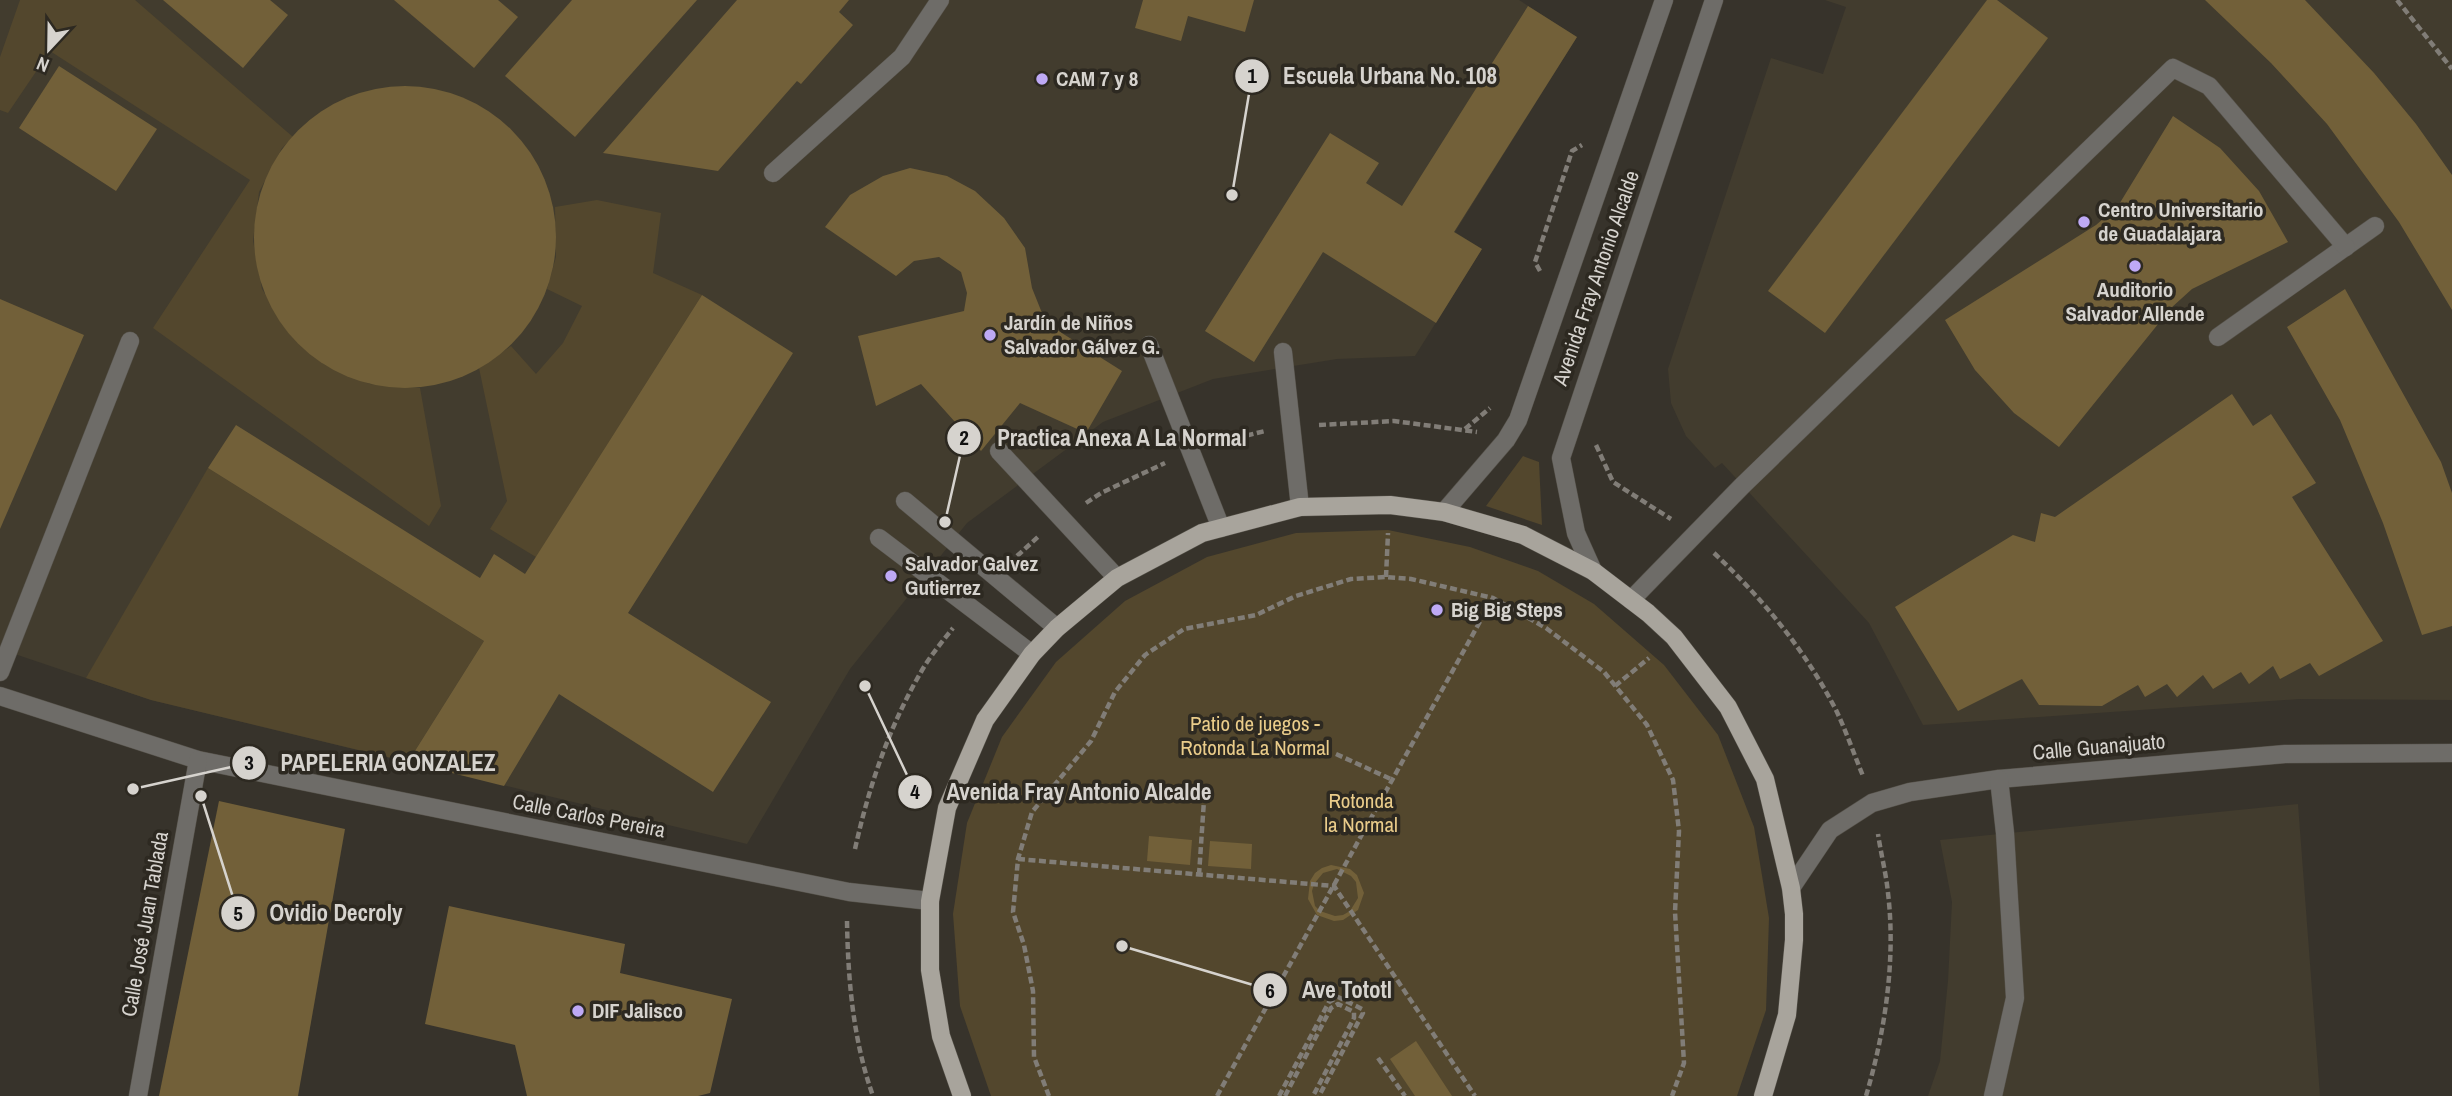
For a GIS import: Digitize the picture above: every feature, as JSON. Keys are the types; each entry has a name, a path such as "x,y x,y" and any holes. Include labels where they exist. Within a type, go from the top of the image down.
{"main road":[{"path":"962,1096 941,1036 930,970 930,901 947,808 985,720 1032,654 1057,628 1116,578 1202,533 1300,507 1390,505 1444,512 1523,535 1593,571 1674,637 1728,707 1765,779 1791,888 1794,940 1787,1015 1766,1095"}],"street":[{"path":"773,173 902,57 940,0"},
{"name":"Avenida Fray Antonio Alcalde","path":"1444,512 1506,440 1518,420 1664,0"},
{"name":"Avenida Fray Antonio Alcalde","path":"1593,571 1576,533 1561,458 1714,0"},
{"path":"1631,600 2173,68 2209,86 2346,247"},
{"path":"2218,337 2375,226"},
{"path":"0,672 130,341"},
{"path":"1149,345 1221,528"},
{"path":"1283,352 1300,507"},
{"path":"999,451 1116,578"},
{"path":"905,501 1057,628"},
{"path":"878,538 1032,654"},
{"name":"Calle Carlos Pereira","path":"0,696 198,760 849,892 930,901"},
{"name":"Calle Guanajuato","path":"1791,888 1830,830 1872,803 1910,793 1999,779 2285,754 2452,753"},
{"name":"Calle José Juan Tablada","path":"138,1096 198,760"},
{"path":"1993,1096 2015,998 1999,779"}],"path":[{"path":"2397,0 2452,69"},
{"path":"1613,482 1656,508 1694,536 1751,588 1800,649 1836,711 1865,781"},
{"path":"1386,577 1388,530"},
{"path":"1041,1096 1049,1095 1034,1057 1033,991 1024,945 1013,912 1017,859 1032,812 1091,741 1115,692 1145,655 1184,629 1256,615 1296,596 1351,579 1386,577 1411,579 1493,598 1546,628 1604,672 1647,725 1673,780 1679,831 1675,912 1684,1063 1672,1096"},
{"path":"1217,1096 1493,598"},
{"path":"855,849 864,807 888,736 922,670 968,606"},
{"path":"1615,686 1649,658"},
{"path":"1336,754 1393,780"},
{"path":"1199,875 1205,800"},
{"path":"1866,1096 1878,1056 1890,969 1888,895 1878,832"},
{"path":"1017,859 1334,886"},
{"path":"1334,886 1475,1096"},
{"path":"847,919 848,974 863,1067 873,1096"},
{"path":"1279,1096 1329,1002 1338,997 1362,1009 1363,1013 1319,1096"},
{"path":"1285,1096 1331,1008 1338,1004 1353,1012 1354,1018 1312,1096"},
{"path":"1378,1058 1405,1096"}],"shaded area":[{"path":"0,0 1519,0 1577,37 1455,232 1482,249 1415,356 1337,359 1213,379 1103,422 967,523 850,669 747,844 151,700 0,649"},
{"name":"Centro Universitario de Guadalajara","path":"1825,0 2452,0 2452,700 2299,699 1923,725 1869,623 1722,463 1715,468 1686,436 1671,403 1668,369 1771,58 1823,74 1846,7"},
{"path":"2298,804 2320,1096 1928,1096 1940,1061 1952,902 1940,840"}],"green space":[{"path":"20,0 135,0 293,137 282,148 259,192 253,241 262,289 288,332 325,365 370,384 420,388 441,506 429,526 153,328 250,180 50,51 8,113 0,110 0,57"},
{"path":"597,200 661,213 653,273 702,295 536,557 490,529 507,501 479,368 511,346 536,374 563,343 582,306 547,289 556,257 555,207"},
{"path":"1523,456 1539,462 1542,525 1486,506"},
{"path":"208,468 484,641 408,762 151,700 86,678"},
{"name":"Rotonda la Normal","path":"1388,530 1470,547 1538,571 1594,604 1664,665 1718,735 1754,827 1769,918 1766,1010 1737,1096 991,1096 960,1006 953,914 967,823 1002,737 1056,662 1125,601 1207,557 1296,533"}],"building":[{"path":"163,0 270,0 288,15 243,68"},
{"path":"394,0 498,0 518,17 474,68"},
{"path":"572,0 697,0 575,137 505,76"},
{"path":"737,0 849,0 839,12 853,25 801,84 797,81 718,171 603,153"},
{"path":"1143,0 1254,0 1245,32 1188,16 1181,41 1135,28"},
{"path":"1987,0 1997,0 2048,38 1825,333 1768,291"},
{"path":"2205,0 2305,0 2374,73 2416,124 2452,175 2452,310 2399,222 2327,124 2271,63"},
{"path":"1528,6 1577,37 1454,232 1482,249 1436,323 1323,252 1254,362 1205,331 1330,133 1379,163 1366,183 1402,206"},
{"path":"59,66 157,129 116,191 19,128"},
{"path":"405,86 434,89 463,98 489,112 512,130 530,153 544,179 553,208 556,237 553,266 544,295 530,321 512,344 489,362 463,376 434,385 405,388 376,385 347,376 321,362 298,344 280,321 266,295 257,266 254,237 257,208 266,179 280,153 298,130 321,112 347,98 376,89"},
{"name":"Auditorio Salvador Allende","path":"2173,116 2220,148 2259,191 2288,242 2192,289 2171,308 2059,447 2014,413 1975,370 1945,320 2096,225 2118,206"},
{"path":"910,168 947,176 975,191 1004,218 1025,248 1032,288 1046,323 1122,371 1086,433 1020,403 981,451 921,384 876,406 858,336 964,311 967,293 961,272 939,257 914,261 896,276 825,227 850,195 883,176"},
{"path":"2345,289 2441,462 2452,493 2452,626 2422,635 2383,523 2340,420 2287,327"},
{"path":"702,295 793,353 628,613 771,702 713,792 559,694 504,786 408,762 484,641 208,468 236,425 480,578 494,554 525,574"},
{"path":"0,299 84,335 0,529"},
{"path":"2232,394 2253,426 2271,414 2316,483 2292,497 2383,641 2319,676 2310,663 2280,679 2273,666 2249,684 2241,672 2213,689 2203,675 2177,697 2167,684 2145,697 2138,685 2102,706 2039,705 2022,679 1958,711 1895,607 2013,535 2035,542 2041,513 2055,517"},
{"path":"219,801 345,829 298,1096 159,1096"},
{"path":"1149,836 1192,840 1190,865 1147,861"},
{"path":"1210,841 1252,844 1251,869 1208,866"},
{"path":"1331,865 1350,869 1357,875 1364,893 1358,910 1343,920 1334,921 1317,915 1308,899 1310,881 1322,868","holes":["1337,869 1351,876 1356,882 1358,898 1350,911 1335,916 1320,911 1315,906 1312,891 1323,873"]},
{"name":"DIF Jalisco","path":"449,906 625,944 620,973 732,999 710,1093 698,1096 527,1096 515,1045 425,1024"},
{"path":"1416,1041 1452,1096 1415,1096 1390,1059"}],"place":[{"name":"CAM 7 y 8","path":"1042,79"},
{"name":"Escuela Urbana No. 108","path":"1232,195"},
{"name":"Centro Universitario de Guadalajara","path":"2084,222"},
{"name":"Auditorio Salvador Allende","path":"2135,266"},
{"name":"Jardín de Niños Salvador Gálvez G.","path":"990,335"},
{"name":"Practica Anexa A La Normal","path":"945,522"},
{"name":"Salvador Galvez Gutierrez","path":"891,576"},
{"name":"Big Big Steps","path":"1437,610"},
{"name":"Avenida Fray Antonio Alcalde","path":"865,686"},
{"name":"PAPELERIA GONZALEZ","path":"133,789"},
{"name":"Ovidio Decroly","path":"201,796"},
{"name":"Ave Tototl","path":"1122,946"},
{"name":"DIF Jalisco","path":"578,1011"}],"park label":[{"name":"Patio de juegos - Rotonda La Normal","path":"1255,736"}]}
